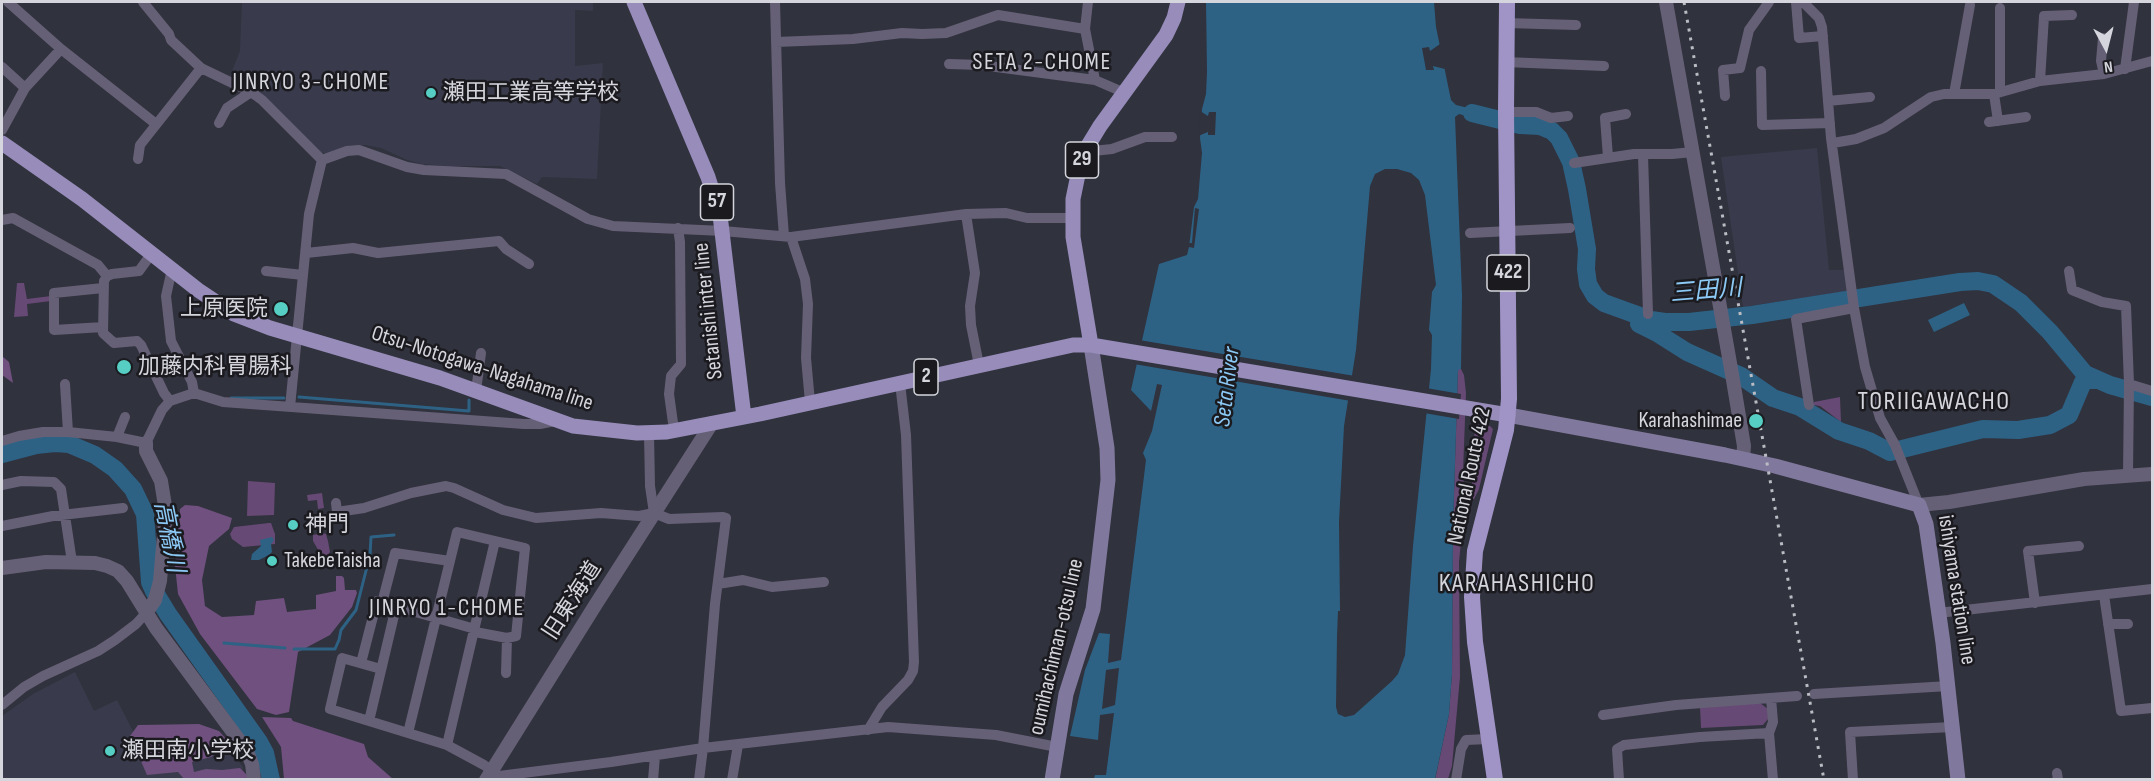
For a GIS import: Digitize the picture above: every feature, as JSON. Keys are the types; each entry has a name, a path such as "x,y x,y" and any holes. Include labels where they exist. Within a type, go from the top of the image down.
{"highway":[{"name":"National Route 422","path":"1495,780 1475,642 1472,580 1479,533 1508,415 1505,62 1507,2"}],"main road":[{"name":"Setanishi inter line","path":"634,2 715,196 723,231 744,417"},
{"name":"29","path":"1091,345 1073,237 1072,218 1077,180 1086,149 1166,35 1179,2"},
{"name":"Otsu-Notogawa-Nagahama line","path":"2,143 82,199 198,290 234,314 440,378 555,421 586,428 649,434 674,430 744,417 1073,345 1109,347 1508,415"},
{"name":"oumihachiman-otsu line","path":"1052,780 1066,694 1093,609 1108,480 1107,448 1091,345"},
{"name":"ishiyama station line","path":"1508,415 1743,459 1919,505 1926,524 1949,686 1958,780"}],"street":[{"path":"8,2 61,49 156,124"},
{"path":"143,2 169,34 171,40 201,68 251,92 262,100 322,160"},
{"path":"776,2 780,183 788,236 805,279 808,304 806,358 810,402"},
{"path":"1088,2 1085,29 1095,80"},
{"path":"1666,2 1731,365 1744,446 1743,459"},
{"path":"1725,96 1723,70 1740,68 1749,30 1769,2"},
{"path":"1796,2 1799,38 1823,36"},
{"path":"2125,69 2134,2"},
{"path":"1809,4 1819,18 1823,36 1830,123 1865,367 1880,418 1897,450 1919,505 2084,479 2152,474"},
{"path":"1954,94 1970,5"},
{"path":"2000,8 1994,121 2026,117"},
{"path":"776,42 853,39 902,33 946,33 998,15 1085,29"},
{"path":"2040,81 2044,16 2072,15"},
{"path":"1506,23 1576,25"},
{"path":"2103,38 2101,61 2104,74"},
{"path":"2,130 25,88 61,49"},
{"path":"1833,143 1856,139 1884,128 1931,97 1997,93 2040,81 2104,74 2152,61"},
{"path":"1505,62 1604,66"},
{"path":"949,64 981,65 1095,80 1125,93"},
{"path":"2,67 25,88"},
{"path":"138,159 140,145 201,68"},
{"path":"1761,71 1762,125 1830,123"},
{"path":"219,123 227,108 251,92"},
{"path":"1828,101 1870,97"},
{"path":"1506,113 1536,112 1551,118 1568,116"},
{"path":"1608,157 1605,117 1626,114"},
{"path":"1086,149 1100,151 1145,137 1172,137"},
{"path":"322,160 347,151 359,150 407,167 424,170 506,174 597,222 613,226 788,236 966,214 1006,213 1027,218 1072,218"},
{"path":"1575,163 1608,157 1693,152"},
{"path":"1643,155 1648,314"},
{"path":"290,407 309,214 322,160"},
{"path":"966,214 975,273 970,306 971,325 979,365"},
{"path":"2,220 13,218 98,265 107,276"},
{"path":"674,430 669,394 671,376 681,364 678,228"},
{"path":"1470,233 1570,228"},
{"path":"306,254 353,248 378,252 499,241 529,264"},
{"path":"107,276 139,271 152,253"},
{"path":"172,269 166,296 171,341 192,382 194,393"},
{"path":"266,271 303,275"},
{"path":"2068,271 2072,290 2102,302 2126,306 2129,388 2128,475"},
{"path":"107,276 103,288 103,333 114,343 137,341 141,345 170,401"},
{"path":"103,288 54,293 54,330 103,327"},
{"path":"1809,405 1796,319 1854,301"},
{"path":"476,392 482,353"},
{"path":"868,730 882,707 908,680 913,671 914,662 906,435 900,383"},
{"path":"64,384 68,432"},
{"path":"2129,388 2152,391"},
{"path":"2,705 24,687 43,676 98,651 115,640 136,624 155,600 160,581 165,540 166,502 161,481 146,451 146,443 162,410 170,401 194,393 223,402 524,424 555,421"},
{"path":"117,437 125,417"},
{"name":"旧東海道","path":"489,775 712,423"},
{"path":"2,441 43,432 68,432 117,437 146,443"},
{"path":"649,434 650,486 654,513"},
{"path":"2,485 21,481 54,482 61,489 72,562"},
{"path":"336,503 337,512 364,508 411,493 447,486 503,510 530,517 601,513 639,516 654,513 669,519 726,518 699,780"},
{"path":"2,526 123,508"},
{"path":"362,663 376,601 435,618 475,631 507,638 516,636 525,548 457,532 435,618 408,733"},
{"path":"447,745 495,541"},
{"path":"2035,603 2028,551 2079,546"},
{"path":"382,603 395,553 450,561"},
{"path":"2,568 26,564 72,562 101,564 118,571 247,751 252,764 254,780"},
{"path":"718,584 743,580 772,587 824,582"},
{"path":"1938,613 2152,589"},
{"path":"2104,595 2121,711 2152,708"},
{"path":"369,721 396,607"},
{"path":"2108,624 2128,624"},
{"path":"506,673 507,638"},
{"path":"381,669 342,658 330,709 447,745 489,775 499,776 704,748 888,727 979,733 1018,738 1057,747"},
{"path":"1814,694 1949,686"},
{"path":"1603,715 1676,705 1797,696"},
{"path":"1771,698 1773,722 1769,733 1773,780"},
{"path":"1853,780 1850,732 1953,727"},
{"path":"1619,780 1616,753 1617,749 1624,746 1700,737 1769,733"},
{"path":"1456,780 1461,749 1466,740 1489,739"},
{"path":"732,780 738,745"},
{"path":"653,780 655,756"}],"shaded area":[{"name":"瀬田工業高等学校","path":"242,2 593,2 593,11 575,10 575,66 603,63 597,179 542,177 537,184 500,166 422,164 381,148 365,145 349,146 327,154 320,152 241,82 230,76 240,51"},
{"path":"1817,148 1829,270 1846,270 1848,291 1743,307 1721,157"},
{"path":"17,283 24,283 27,299 51,296 51,301 27,304 28,316 14,317"},
{"path":"2,356 9,362 13,383 2,375"},
{"path":"1458,369 1461,369 1464,375 1466,393 1463,472 1465,502 1459,562 1460,677 1452,766 1448,779 1435,780 1449,714 1452,673 1453,525"},
{"path":"1840,397 1841,422 1820,406 1814,405 1814,402"},
{"path":"1475,423 1490,426 1493,429 1479,489 1474,499 1471,500"},
{"path":"248,481 275,483 274,515 247,516"},
{"path":"322,493 324,508 318,509 317,500 308,501 307,495"},
{"path":"185,505 198,506 232,518 229,529 209,546 202,580 205,606 222,617 254,615 256,601 284,598 287,612 316,609 316,595 336,591 336,576 344,578 345,590 356,590 352,607 330,635 298,652 289,712 276,715 257,709 200,634 178,594 175,566 180,509"},
{"path":"271,523 275,534 275,544 243,547 232,539 230,534 234,527"},
{"path":"326,534 328,541 330,552 328,555 321,555 313,541 313,535"},
{"path":"75,672 94,711 117,700 151,766 219,735 243,767 242,779 2,780 2,716 33,694"},
{"path":"1760,703 1768,709 1769,718 1763,725 1701,728 1700,707"},
{"path":"262,717 291,718 293,721 364,744 368,757 393,779 284,779 281,747"},
{"path":"199,724 219,731 229,742 211,757 192,762 194,772 206,769 240,768 248,779 184,779 178,772 147,775 130,736 138,725"}],"water":[{"name":"Seta River","path":"1206,2 1434,2 1436,27 1451,100 1456,105 1493,114 1494,124 1459,114 1455,117 1462,295 1461,369 1458,370 1453,525 1452,673 1449,714 1435,779 1094,779 1095,775 1106,775 1114,713 1100,715 1098,740 1070,736 1085,670 1099,633 1110,634 1108,663 1121,660 1146,460 1143,453 1152,431 1162,385 1157,384 1151,411 1131,390 1159,264 1187,255 1189,247 1194,207 1198,199 1202,153 1200,138 1202,109 1206,94","holes":["1385,169 1397,169 1411,173 1419,180 1425,195 1436,285 1432,292 1429,330 1432,335 1431,369 1413,546 1405,655 1398,674 1392,681 1354,715 1345,717 1338,714 1336,707 1338,611 1340,611 1339,522 1344,426 1356,350 1370,186 1375,174","1119,668 1115,705 1102,709 1106,670"]},
{"path":"1964,303 1970,315 1934,332 1928,320"},
{"path":"272,537 274,540 271,544 272,552 259,560 251,560 252,554 261,546 260,540"}],"pier":[{"path":"1440,44 1445,69 1433,66 1434,70 1426,70 1422,48 1429,47 1430,51"},
{"path":"1200,111 1208,116 1209,112 1216,112 1215,135 1208,135 1208,132 1198,136"},
{"path":"1195,208 1199,209 1194,248 1189,247 1189,243 1192,243"},
{"path":"1139,340 1355,376 1351,401 1134,364"},
{"path":"1426,388 1461,394 1459,419 1424,413"}],"waterway":[{"name":"三田川","path":"1472,113 1520,125 1540,126 1552,131 1559,138 1571,162 1577,189 1587,249 1588,284 1595,296 1604,303 1651,320 1689,322 1752,315 1978,281 1993,284 2021,303 2050,332 2085,374 2110,385 2152,397"},
{"path":"1639,324 1687,352 1741,376 1773,398 1800,407 1839,431 1869,441 1890,452 1983,429 2018,430 2050,425 2069,415 2083,382 2099,380"},
{"path":"299,397 469,411 469,400"},
{"path":"231,398 284,398"},
{"name":"高橋川","path":"2,454 36,445 69,444 95,455 115,469 133,489 145,514 150,582 154,591 259,742 265,753 271,780"},
{"path":"294,649 335,649 341,630 356,610 370,555 371,537 394,535"},
{"path":"224,643 285,648"}],"railway":[{"path":"1684,2 1824,780"}],"place":[{"name":"瀬田工業高等学校","path":"431,93"},
{"name":"上原医院","path":"281,309"},
{"name":"加藤内科胃腸科","path":"124,367"},
{"name":"Karahashimae","path":"1756,421"},
{"name":"神門","path":"293,525"},
{"name":"TakebeTaisha","path":"272,561"},
{"name":"瀬田南小学校","path":"110,751"}],"district":[{"name":"SETA 2-CHOME","path":"1042,63"},
{"name":"JINRYO 3-CHOME","path":"311,83"},
{"name":"TORIIGAWACHO","path":"1934,402"},
{"name":"KARAHASHICHO","path":"1517,584"},
{"name":"JINRYO 1-CHOME","path":"447,609"}]}
